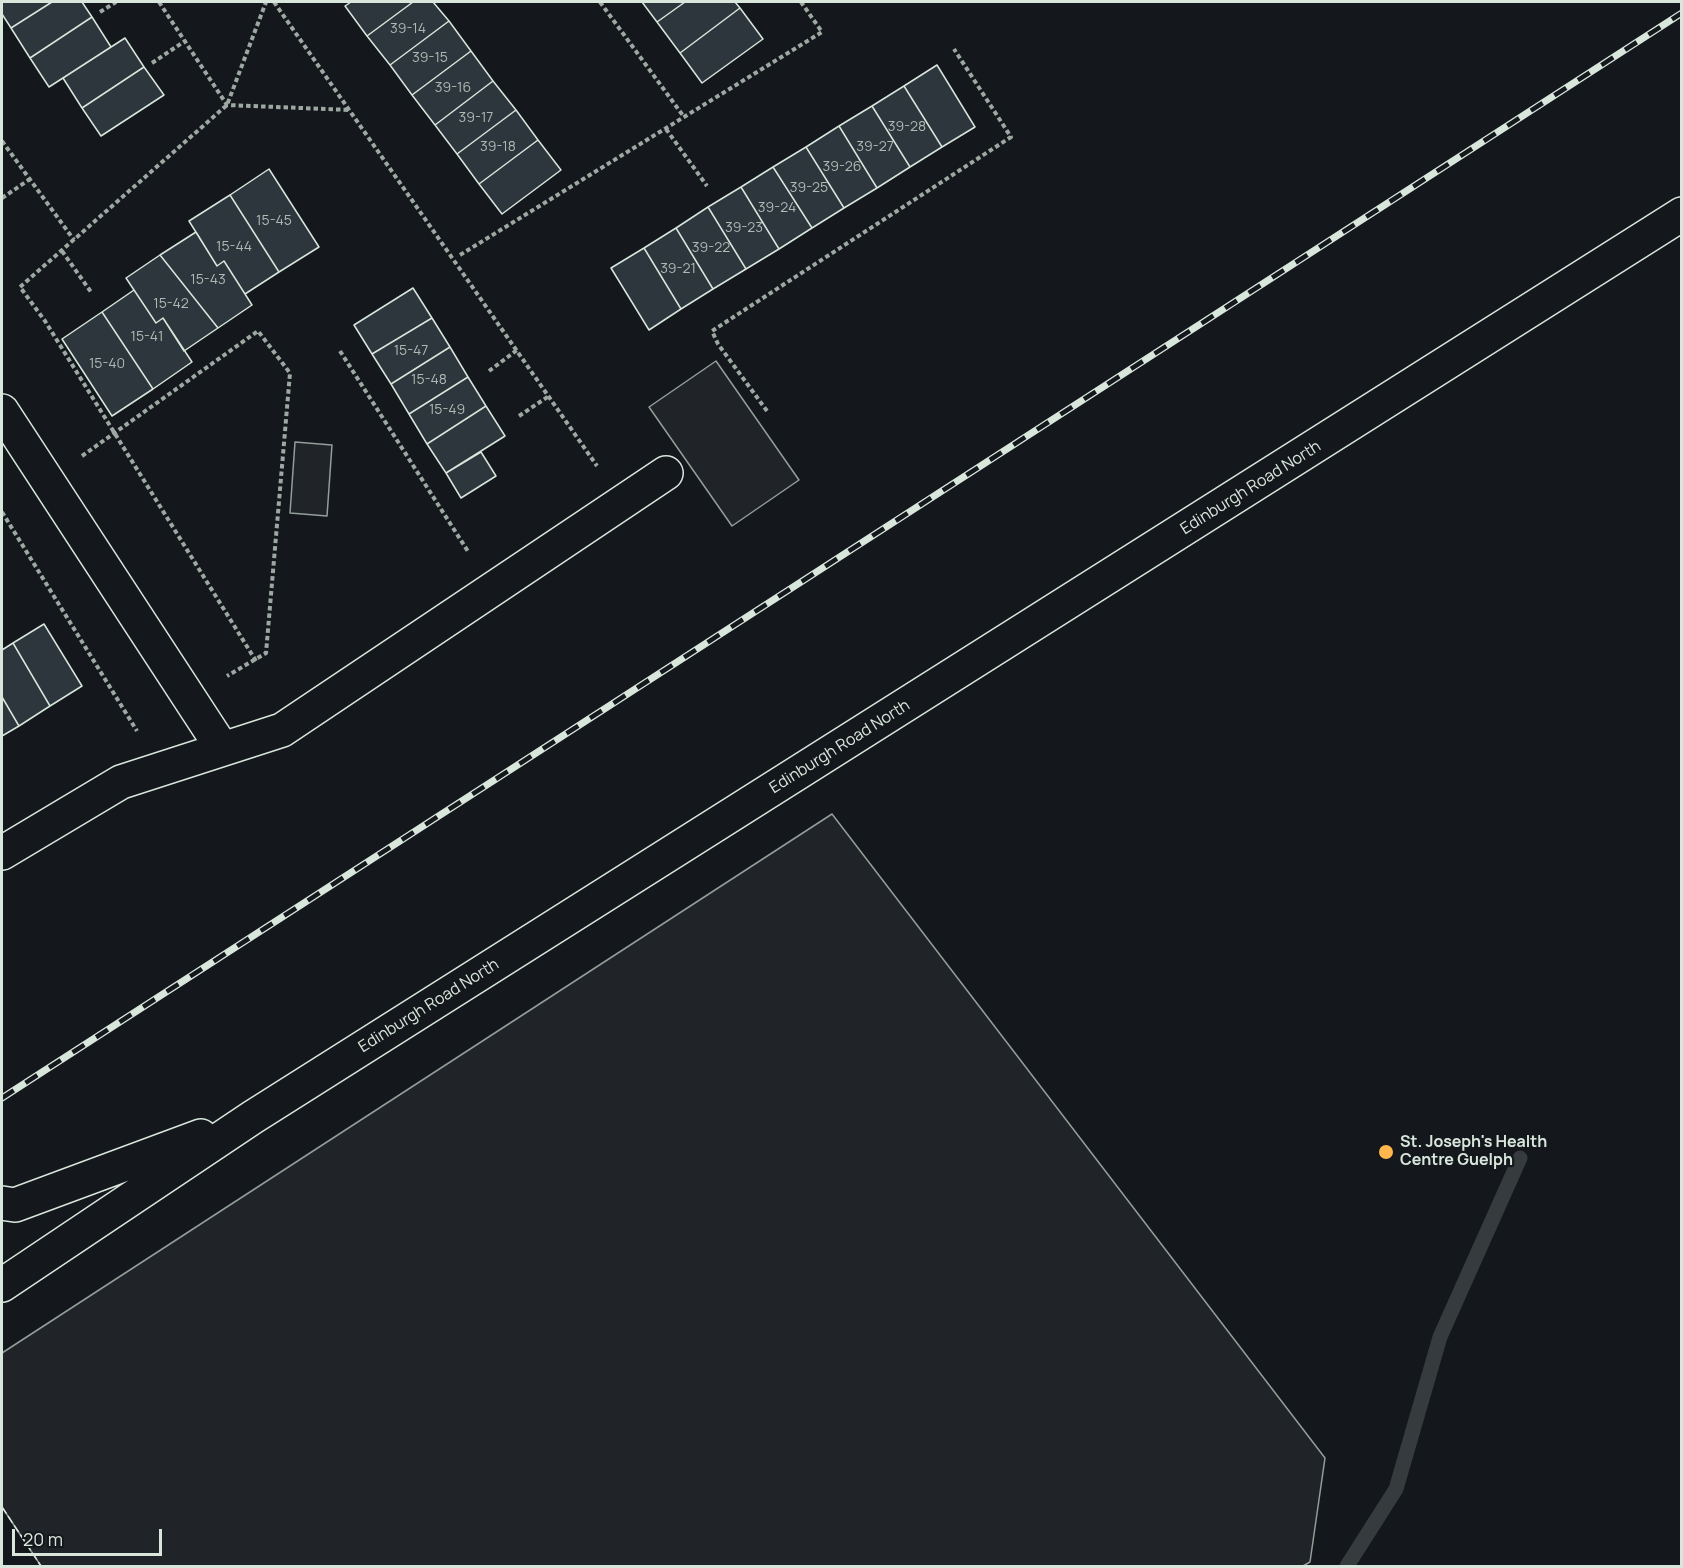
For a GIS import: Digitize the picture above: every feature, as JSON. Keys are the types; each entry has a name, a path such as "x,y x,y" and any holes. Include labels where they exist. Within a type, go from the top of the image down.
{"main road":[{"name":"Edinburgh Road North","path":"2,1286 253,1117 1682,214"},
{"path":"2,411 222,748"},
{"path":"2,852 121,782 282,730 666,472"},
{"path":"2,1203 15,1205 253,1117"}],"path":[{"path":"100,12 116,2"},
{"path":"159,2 227,105"},
{"path":"256,661 115,433 21,287 227,105 266,2"},
{"path":"274,2 622,501"},
{"path":"600,2 684,117"},
{"path":"460,255 822,32 801,2"},
{"path":"152,63 185,41"},
{"path":"767,411 718,344 712,331 1011,137 954,49"},
{"path":"227,105 350,110"},
{"path":"666,129 707,186"},
{"path":"2,141 74,240"},
{"path":"2,198 30,180"},
{"path":"62,250 91,292"},
{"path":"48,481 258,331 290,373 266,653 256,661 187,696"},
{"path":"489,371 516,350"},
{"path":"340,351 492,589"},
{"path":"519,416 549,396"},
{"path":"2,512 161,768"}],"shaded area":[{"path":"716,361 799,480 732,526 649,407"},
{"path":"295,442 332,445 327,516 290,513"},
{"path":"832,814 1325,1458 1310,1562 1303,1566 41,1566 2,1507 2,1353"}],"building":[{"path":"2,2 52,2 11,28 2,14"},
{"path":"52,2 82,2 92,17 30,58 11,28"},
{"path":"351,2 413,2 367,36 345,6"},
{"path":"413,2 433,2 449,21 390,65 367,36"},
{"path":"642,2 685,2 657,22"},
{"path":"685,2 735,2 740,8 680,53 657,22"},
{"path":"740,8 763,39 702,83 680,53"},
{"path":"92,17 111,47 49,87 30,58"},
{"path":"449,21 471,51 412,95 390,65"},
{"path":"125,38 144,67 82,108 63,78"},
{"path":"471,51 493,81 435,125 412,95"},
{"path":"937,65 975,127 942,147 904,86"},
{"path":"144,67 164,95 101,136 82,108"},
{"path":"493,81 516,110 457,154 435,125"},
{"path":"904,86 942,147 910,167 872,106"},
{"path":"872,106 910,167 877,188 839,126"},
{"path":"516,110 538,140 479,184 457,154"},
{"path":"839,126 877,188 844,208 806,147"},
{"path":"538,140 561,170 502,214 479,184"},
{"path":"806,147 844,208 812,228 773,167"},
{"path":"773,167 812,228 779,249 741,187"},
{"path":"269,169 319,247 279,272 230,195"},
{"path":"741,187 779,249 746,269 708,207"},
{"path":"230,195 279,272 245,294 224,261 217,266 189,221"},
{"path":"708,207 746,269 713,289 676,228"},
{"path":"676,228 713,289 681,309 644,248"},
{"path":"196,232 217,266 224,261 252,305 218,328 160,255"},
{"path":"644,248 681,309 649,330 611,268"},
{"path":"160,255 218,328 184,351 163,318 156,323 126,278"},
{"path":"413,288 432,318 372,354 354,325"},
{"path":"134,290 156,323 163,318 192,362 153,389 102,312"},
{"path":"102,312 153,389 112,416 62,339"},
{"path":"432,318 450,347 391,384 372,354"},
{"path":"450,347 468,377 409,414 391,384"},
{"path":"468,377 486,406 427,444 409,414"},
{"path":"486,406 505,436 446,473 427,444"},
{"path":"481,452 496,476 461,498 446,473"},
{"path":"44,624 82,686 50,706 13,643"},
{"path":"13,643 50,706 19,726 2,697 2,650"},
{"path":"2,697 19,726 2,736"}],"waterway":[{"path":"1347,1566 1396,1489 1440,1337 1520,1158"}],"railway":[{"path":"2,1098 1682,13"}],"fence":[{"path":"2,1507 41,1566"}],"place":[{"name":"St. Joseph's Health Centre Guelph","path":"1386,1152"}]}
